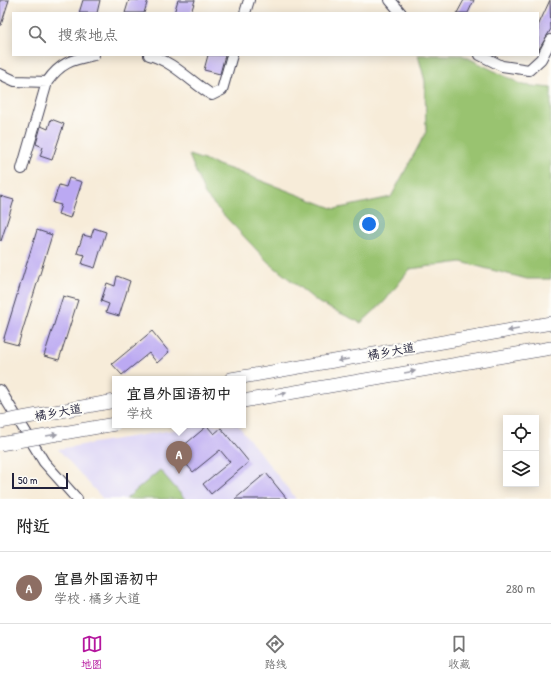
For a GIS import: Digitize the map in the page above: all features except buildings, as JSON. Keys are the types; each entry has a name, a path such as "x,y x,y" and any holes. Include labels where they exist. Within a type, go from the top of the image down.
{"main road":[{"name":"橘乡大道","path":"246,376 551,323"},
{"name":"橘乡大道","path":"246,400 551,348"},
{"name":"橘乡大道","path":"0,422 112,402"},
{"name":"橘乡大道","path":"0,444 112,425"}],"street":[{"path":"245,12 249,0"},
{"path":"390,0 399,12"},
{"path":"482,56 502,66 529,70 541,59 551,40"},
{"path":"22,169 47,82 54,73 70,60 89,56"},
{"path":"151,56 180,71 212,95 222,90 232,56"},
{"path":"0,74 15,81 47,82"},
{"path":"0,390 44,462 77,499"}],"shaded area":[{"path":"184,428 240,428 296,499 103,499 58,449"}],"green space":[{"path":"418,56 464,56 523,85 551,88 551,279 527,279 461,262 410,269 385,301 361,323 319,303 268,262 205,195 189,155 236,171 335,209 391,197 426,132 425,81"},
{"path":"160,470 185,499 126,499"}],"place":[{"name":"宜昌外国语初中","path":"179,474"}]}
